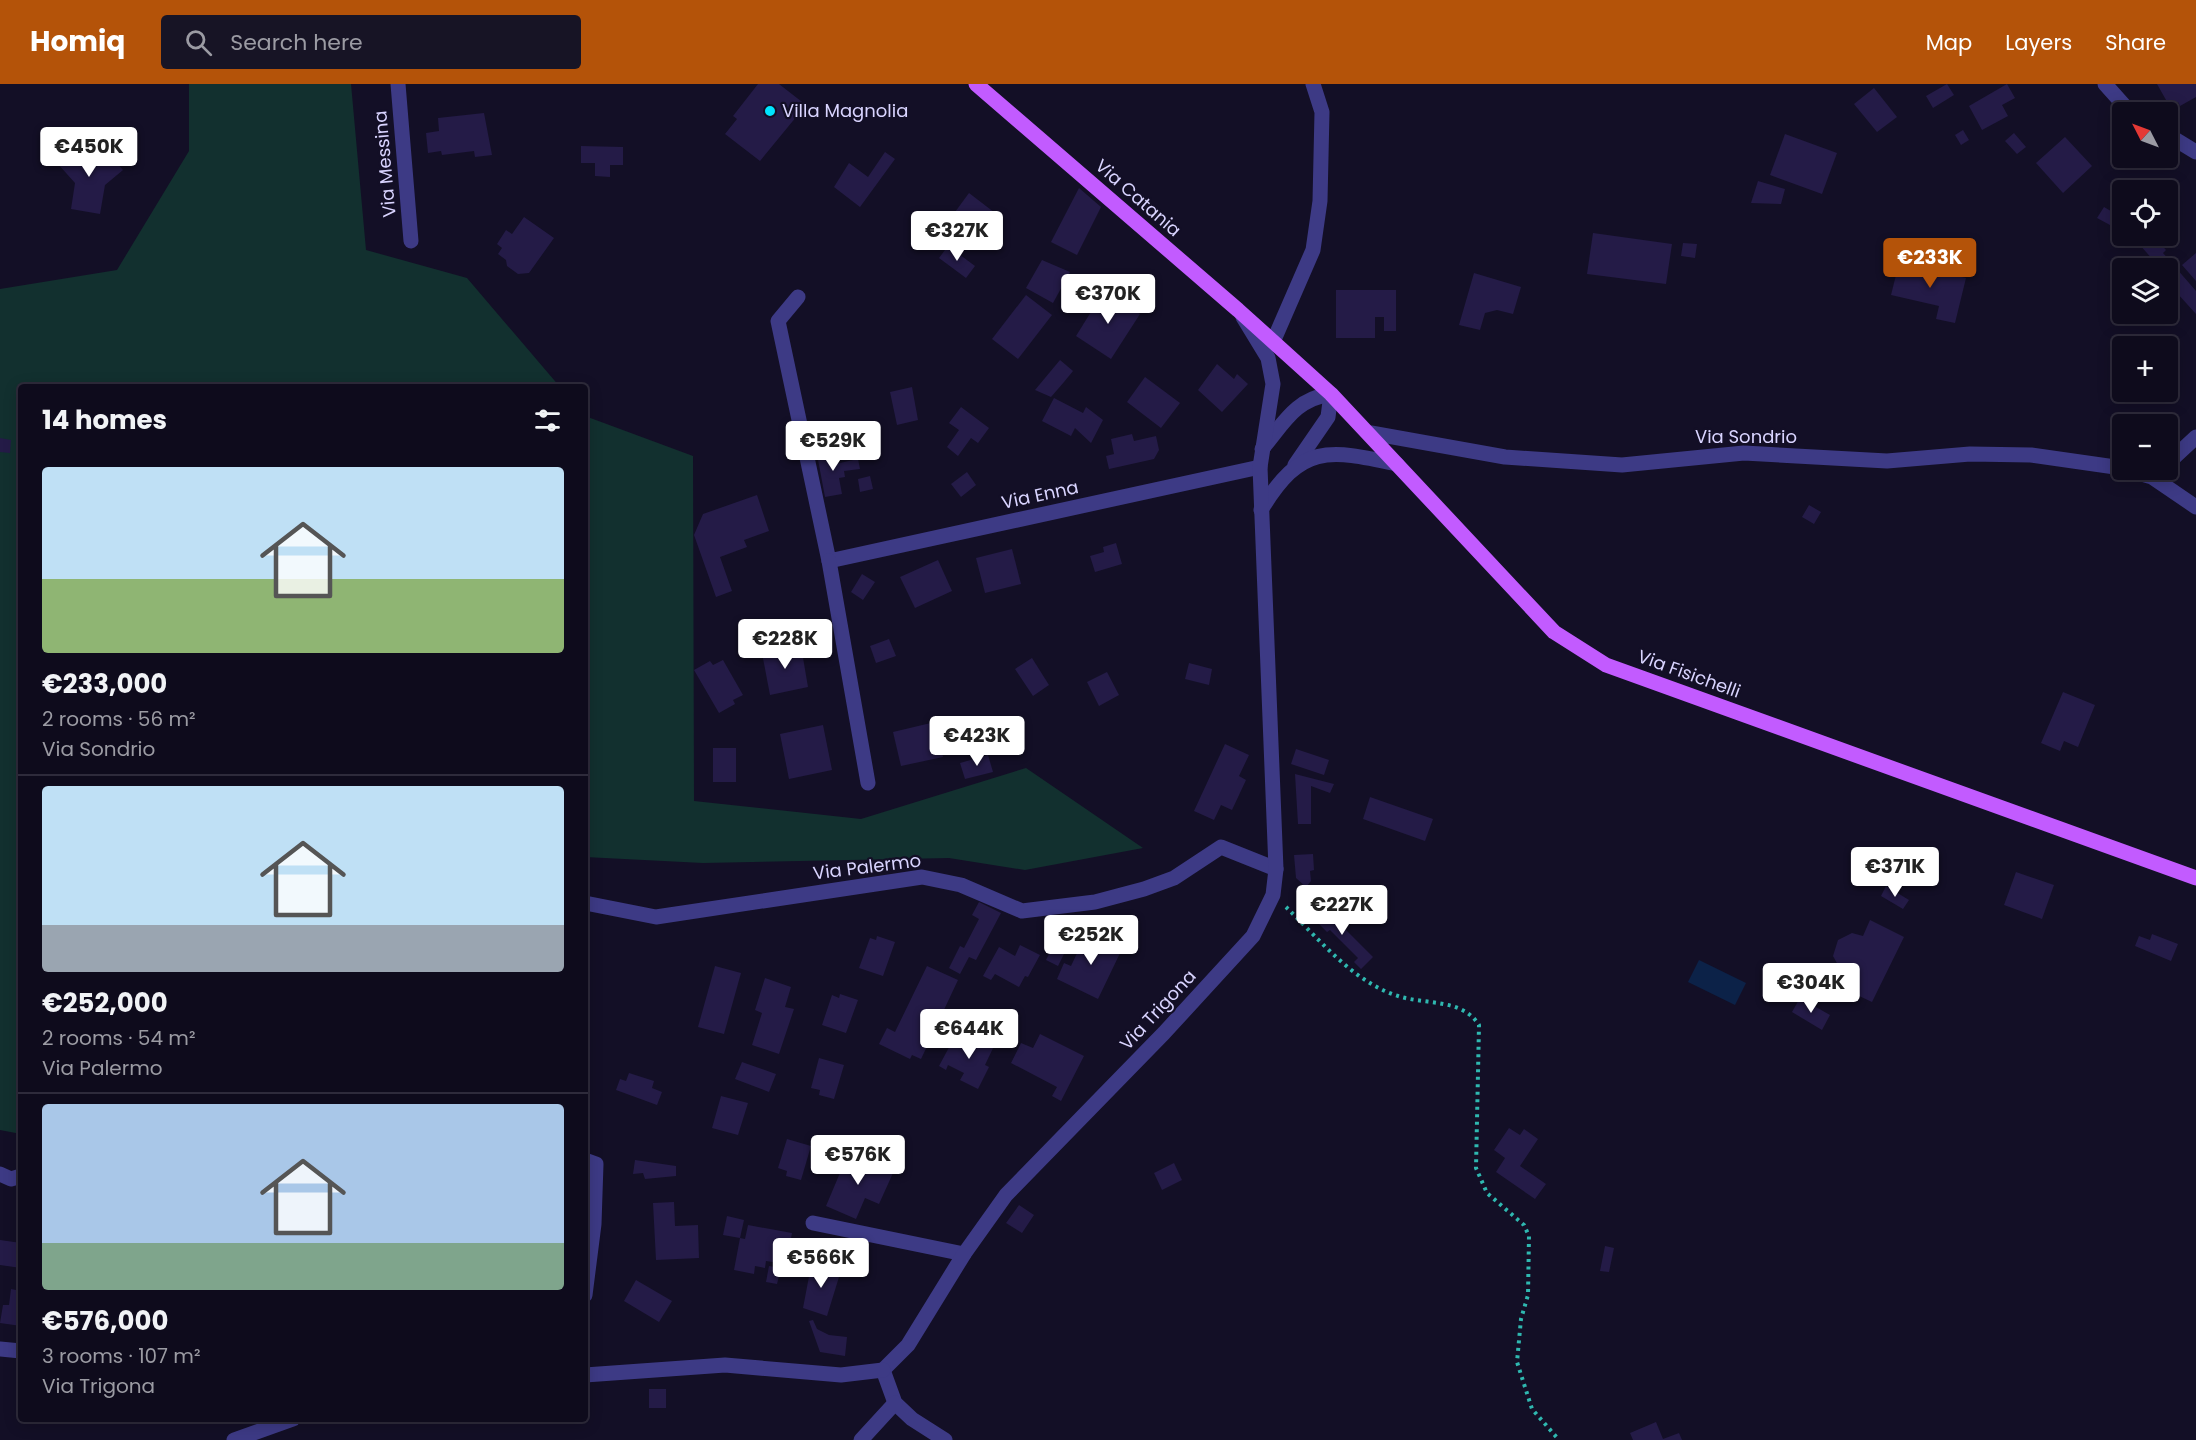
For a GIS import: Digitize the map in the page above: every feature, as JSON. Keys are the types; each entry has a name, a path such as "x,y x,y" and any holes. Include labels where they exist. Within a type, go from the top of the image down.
{"main road":[{"name":"Via Catania","path":"976,84 1273,342"},
{"name":"Via Fisichelli","path":"1273,342 1371,433 1397,464 1554,632 1606,665 2196,878"}],"street":[{"name":"Via Messina","path":"398,84 411,241"},
{"path":"1273,342 1313,250 1320,201 1322,112 1313,84"},
{"path":"2105,84 2121,102"},
{"path":"2178,141 2196,152"},
{"path":"798,297 778,321 829,561 868,783"},
{"name":"Via Trigona","path":"883,1370 908,1345 964,1254 1006,1195 1164,1033 1253,936 1273,895 1276,869 1260,467 1273,384 1268,358 1238,310"},
{"path":"1261,451 1298,406 1313,396 1331,394 1328,417 1295,465 1277,484 1261,510"},
{"name":"Via Sondrio","path":"1371,433 1505,457 1622,465 1744,453 1887,461 1970,454 2031,455 2112,467"},
{"path":"2178,454 2196,437"},
{"path":"1295,465 1320,454 1346,454 1397,464"},
{"name":"Via Enna","path":"829,561 1260,467"},
{"path":"2164,480 2196,507"},
{"name":"Via Palermo","path":"588,904 656,917 922,877 961,885 1022,911 1095,902 1144,889 1174,878 1221,847 1276,869"},
{"path":"588,1161 596,1164 588,1242"},
{"path":"0,1174 10,1179 18,1177"},
{"path":"813,1223 964,1254"},
{"path":"0,1349 18,1351"},
{"path":"588,1375 725,1365 841,1375 883,1370 895,1402 912,1419 945,1440"},
{"path":"861,1440 895,1402"},
{"path":"234,1440 285,1422"}],"path":[{"path":"1273,895 1358,976 1398,996 1449,1005 1464,1011 1474,1017 1479,1025 1476,1168 1487,1193 1524,1225 1528,1236 1528,1295 1521,1319 1517,1362 1532,1409 1559,1440"}],"green space":[{"path":"189,84 351,84 366,250 467,278 557,384 18,384 18,1133 0,1130 0,289 117,270 189,151"},
{"path":"588,417 693,456 694,801 861,819 1026,768 1143,848 1025,870 949,858 703,863 588,857"}],"water":[{"path":"1699,960 1746,983 1735,1005 1688,982"}],"building":[{"name":"Villa Magnolia","path":"758,84 779,84 806,105 760,161 725,134 737,119 733,116"},
{"path":"1947,84 1954,95 1933,108 1926,96"},
{"path":"2007,84 2015,98 2002,105 2008,116 1982,130 1969,106"},
{"path":"2157,84 2196,84 2196,97 2180,106 2178,102 2167,102"},
{"path":"1874,88 1897,117 1877,132 1854,104"},
{"path":"484,113 492,155 475,157 474,151 442,155 441,151 428,153 426,133 439,131 438,118"},
{"path":"1963,130 1969,140 1961,145 1955,135"},
{"path":"2014,133 2026,147 2017,154 2005,141"},
{"path":"1785,134 1837,153 1822,194 1770,175"},
{"path":"2065,137 2092,166 2063,193 2036,163"},
{"path":"81,144 95,160 105,150 123,170 105,185 100,214 71,209 75,183 58,164"},
{"path":"581,146 623,147 623,165 610,165 610,177 595,176 595,163 581,163"},
{"path":"885,152 895,159 860,207 834,187 849,163 868,177"},
{"path":"1758,181 1785,189 1781,204 1751,203"},
{"path":"1079,188 1101,207 1077,255 1051,242"},
{"path":"969,193 999,216 974,249 944,227"},
{"path":"2104,207 2112,212 2110,225 2097,218"},
{"path":"524,217 554,238 529,273 518,274 507,266 506,260 498,254 502,248 497,244 506,230 512,234"},
{"path":"1593,233 1672,244 1666,284 1587,274"},
{"path":"1683,243 1697,244 1695,258 1681,256"},
{"path":"948,246 975,266 966,278 939,258"},
{"path":"2141,246 2162,246 2166,250 2163,253 2167,258 2151,258"},
{"path":"2196,253 2196,281 2182,265"},
{"path":"1042,260 1070,272 1053,303 1026,288"},
{"path":"1899,263 1966,278 1955,323 1936,319 1939,306 1891,295"},
{"path":"2178,270 2196,291 2196,314 2178,294"},
{"path":"1474,273 1521,287 1513,314 1497,310 1485,313 1480,330 1459,325"},
{"path":"1336,290 1396,290 1396,331 1384,331 1384,317 1375,317 1375,338 1336,338"},
{"path":"1104,291 1140,314 1111,359 1076,336"},
{"path":"1026,295 1052,315 1018,359 992,339"},
{"path":"1060,360 1073,371 1064,382 1051,397 1035,390"},
{"path":"1217,364 1234,379 1237,374 1248,384 1222,412 1198,390"},
{"path":"1145,377 1180,403 1161,428 1127,402"},
{"path":"912,387 918,420 897,425 890,392"},
{"path":"1054,398 1083,413 1086,407 1103,420 1091,443 1075,428 1071,436 1042,421"},
{"path":"961,407 989,428 978,443 971,438 958,456 947,447 959,430 949,423"},
{"path":"1132,434 1134,441 1156,436 1159,450 1154,459 1109,469 1106,456 1114,454 1111,439"},
{"path":"0,438 11,440 10,453 0,452"},
{"path":"828,446 830,458 834,457 835,464 858,459 860,469 844,471 845,477 839,478 842,494 825,497 816,449"},
{"path":"967,472 976,485 961,497 951,484"},
{"path":"870,476 873,489 860,492 858,479"},
{"path":"757,495 769,531 744,540 747,547 720,557 732,591 716,597 694,535 703,514"},
{"path":"1809,505 1821,512 1814,524 1802,517"},
{"path":"1116,543 1122,564 1095,572 1090,556 1104,552 1103,547"},
{"path":"1012,549 1021,584 985,593 976,558"},
{"path":"938,560 952,591 915,608 900,577"},
{"path":"862,574 875,582 863,600 851,592"},
{"path":"889,639 896,656 876,663 870,646"},
{"path":"801,646 808,687 770,695 762,653"},
{"path":"1032,658 1049,685 1033,696 1015,669"},
{"path":"723,660 743,695 733,700 735,704 719,713 694,670 710,661 713,665"},
{"path":"1189,663 1212,669 1209,685 1185,679"},
{"path":"1107,672 1119,695 1099,706 1087,682"},
{"path":"2063,692 2095,705 2078,747 2064,741 2060,751 2041,743"},
{"path":"935,722 943,757 901,766 893,732"},
{"path":"823,725 832,770 789,779 780,734"},
{"path":"1225,744 1249,755 1239,776 1246,780 1232,810 1221,805 1214,820 1194,811"},
{"path":"713,748 736,748 736,782 713,782"},
{"path":"1296,749 1329,760 1324,775 1291,764"},
{"path":"988,755 993,772 965,779 960,763"},
{"path":"1295,774 1334,784 1330,793 1311,786 1311,824 1298,824"},
{"path":"1370,797 1433,819 1425,841 1363,819"},
{"path":"1313,854 1314,870 1310,871 1311,881 1306,887 1296,878 1294,855"},
{"path":"2016,872 2054,885 2042,919 2004,905"},
{"path":"1886,886 1909,900 1903,909 1881,896"},
{"path":"979,902 1001,913 976,960 969,957 960,974 949,968 960,946 964,948 979,919 972,915"},
{"path":"1321,905 1373,957 1361,969 1354,962 1358,958 1330,930 1327,932 1311,916"},
{"path":"1870,920 1904,937 1872,1002 1838,986 1846,970 1838,965 1833,956 1838,940 1852,933 1863,936"},
{"path":"1087,932 1122,949 1098,999 1057,979 1064,963 1071,966"},
{"path":"2152,934 2178,944 2171,961 2135,946 2139,936 2150,940"},
{"path":"877,936 895,942 883,976 859,968 870,938 876,940"},
{"path":"1057,938 1069,944 1058,966 1046,960"},
{"path":"1020,945 1040,955 1028,977 1025,976 1019,987 995,974 991,980 983,976 999,947 1015,956"},
{"path":"715,966 741,973 724,1034 698,1027"},
{"path":"927,966 958,980 942,1014 938,1012 928,1032 933,1034 921,1059 912,1055 910,1059 879,1044 887,1028 895,1032"},
{"path":"765,978 791,987 785,1007 794,1009 779,1054 752,1045 762,1013 755,1010"},
{"path":"840,994 858,1000 846,1033 822,1025 832,995 839,998"},
{"path":"1800,998 1830,1015 1822,1030 1792,1012"},
{"path":"1040,1034 1084,1056 1061,1101 1052,1096 1057,1087 1011,1063 1021,1043 1033,1048"},
{"path":"974,1035 994,1046 985,1065 989,1067 978,1089 960,1080 964,1073 948,1065 946,1070 939,1066 953,1040 968,1047"},
{"path":"819,1058 844,1065 834,1099 819,1095 820,1090 811,1088"},
{"path":"742,1062 776,1074 769,1092 735,1079"},
{"path":"629,1073 654,1081 652,1088 662,1092 657,1105 616,1090 620,1079 626,1081"},
{"path":"721,1096 748,1103 738,1135 712,1128"},
{"path":"1509,1128 1520,1135 1524,1129 1538,1139 1520,1166 1546,1184 1535,1199 1496,1172 1505,1158 1494,1150"},
{"path":"787,1139 811,1146 801,1180 786,1176 787,1171 778,1168"},
{"path":"848,1154 893,1173 879,1204 865,1198 856,1219 826,1206"},
{"path":"635,1160 676,1166 676,1176 645,1179 643,1173 633,1174"},
{"path":"1174,1163 1182,1180 1162,1190 1154,1173"},
{"path":"674,1202 675,1226 698,1225 699,1258 656,1260 653,1203"},
{"path":"1019,1205 1034,1215 1022,1233 1006,1223"},
{"path":"727,1216 744,1220 740,1238 723,1235"},
{"path":"748,1225 792,1233 786,1264 766,1261 765,1268 755,1266 754,1274 734,1270 740,1238 745,1239"},
{"path":"831,1238 846,1246 837,1264 822,1256"},
{"path":"0,1240 18,1243 18,1268 0,1265"},
{"path":"1605,1246 1614,1248 1609,1272 1600,1271"},
{"path":"823,1262 837,1267 836,1275 839,1277 827,1316 803,1308 811,1266 821,1270"},
{"path":"769,1266 781,1268 777,1284 766,1282"},
{"path":"636,1280 672,1301 659,1322 624,1301"},
{"path":"11,1289 18,1290 18,1326 0,1323 3,1305 9,1305"},
{"path":"813,1320 817,1329 829,1335 847,1337 845,1356 820,1352 809,1321"},
{"path":"649,1389 666,1389 666,1408 649,1408"},
{"path":"1656,1422 1663,1439 1679,1433 1682,1440 1633,1440 1630,1433"}],"place":[{"name":"Villa Magnolia","path":"770,111"}]}
